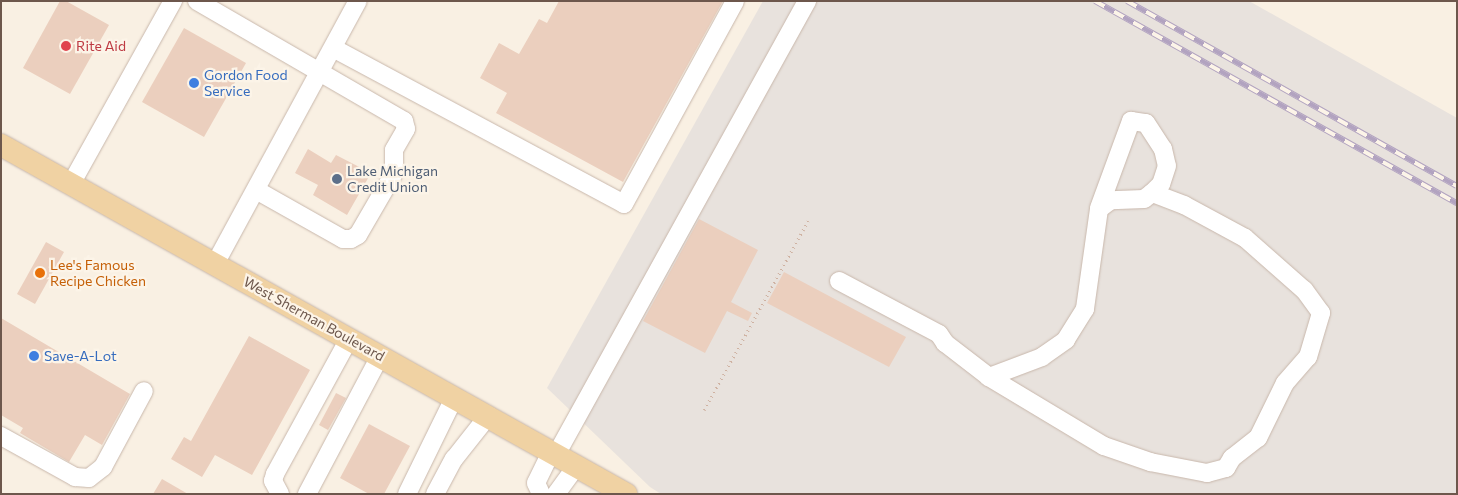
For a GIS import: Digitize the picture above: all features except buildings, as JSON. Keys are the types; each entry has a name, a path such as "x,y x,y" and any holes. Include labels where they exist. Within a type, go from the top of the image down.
{"main road":[{"name":"West Sherman Boulevard","path":"1,145 626,494"}],"lane":[{"path":"71,184 173,1"},
{"path":"197,1 404,121 406,129 394,150 394,173 358,235 351,239 343,239 256,190"},
{"path":"215,264 358,1"},
{"path":"333,48 624,204 735,1"},
{"path":"541,494 536,483 806,1"},
{"path":"989,377 1042,358 1066,340 1084,309 1099,210 1132,121 1146,123 1163,149 1168,166 1161,184 1144,199 1111,200 1099,210"},
{"path":"839,281 939,334 945,343 989,377 1104,446 1150,462 1207,473 1226,468 1232,458 1258,438 1285,383 1308,357 1321,313 1304,290 1245,238 1184,205 1152,193"},
{"path":"280,494 273,481 275,474 349,339"},
{"path":"307,494 380,356"},
{"path":"1,436 75,478 89,478 103,467 144,391"},
{"path":"407,494 454,398"},
{"path":"435,494 454,459 488,416"},
{"path":"556,494 576,466"}],"path":[{"path":"704,410 808,220"}],"shaded area":[{"path":"763,1 1249,1 1457,118 1457,494 661,494 650,487 547,388"}],"railway":[{"path":"1095,1 1457,203"},
{"path":"1127,1 1457,186"}],"place":[{"name":"Rite Aid","path":"66,46"},
{"name":"Gordon Food Service","path":"194,83"},
{"name":"Lake Michigan Credit Union","path":"337,179"},
{"name":"Lee's Famous Recipe Chicken","path":"40,273"},
{"name":"Save-A-Lot","path":"34,356"}]}
